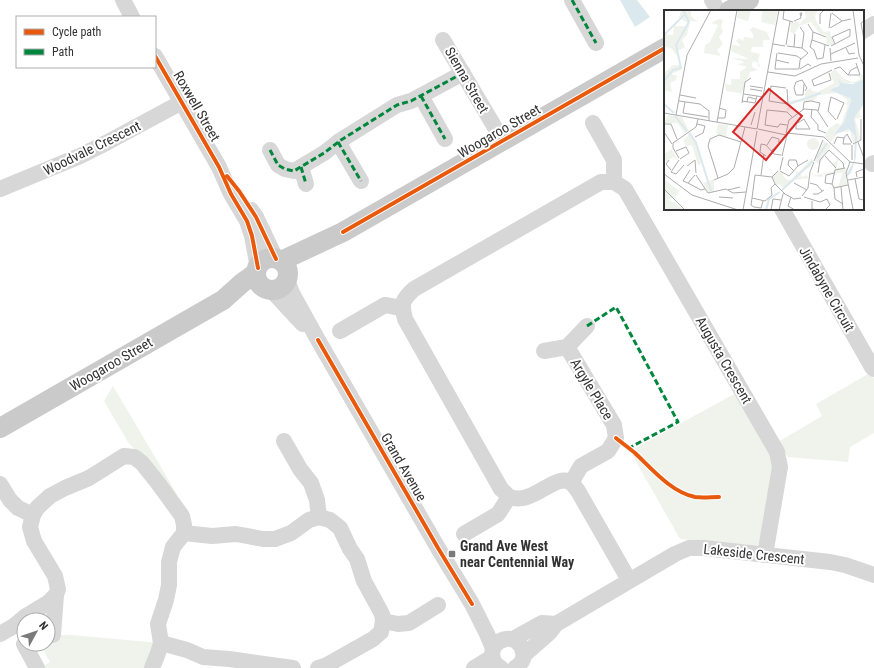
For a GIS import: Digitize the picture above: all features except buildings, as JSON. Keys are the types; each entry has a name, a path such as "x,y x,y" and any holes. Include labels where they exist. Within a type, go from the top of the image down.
{"main road":[{"path":"731,10 749,0"},
{"name":"Woogaroo Street","path":"0,428 223,300 249,294 273,274 305,261 343,232 664,49"}],"street":[{"path":"123,0 131,16"},
{"path":"572,0 596,43"},
{"path":"712,0 717,10"},
{"path":"864,30 874,24"},
{"name":"Sienna Street","path":"444,40 502,141"},
{"name":"Roxwell Street","path":"156,58 219,167 231,194 247,221 252,236 273,274"},
{"path":"270,150 278,165 285,169 294,171 397,105 411,101 463,73"},
{"path":"421,96 445,139"},
{"name":"Woodvale Crescent","path":"0,189 80,156 182,102"},
{"path":"593,123 614,160 614,182 601,182 414,289 406,297 402,308 405,319 501,489 509,497 522,499 532,496 554,483 563,480 571,483 578,491 629,580"},
{"path":"338,142 361,181"},
{"path":"301,167 306,184"},
{"name":"Augusta Crescent","path":"614,182 625,189 776,452 780,467 765,555"},
{"name":"Jindabyne Circuit","path":"783,210 874,369"},
{"name":"Grand Avenue","path":"273,274 281,299 318,340 472,604 488,634 496,658"},
{"path":"340,331 385,305 402,308"},
{"name":"Argyle Place","path":"544,351 567,347 587,326"},
{"name":"Argyle Place","path":"567,347 614,425 616,438 608,451 581,466 571,483"},
{"path":"284,441 300,469 311,483 317,500 319,517"},
{"path":"55,612 58,589 55,576 34,540 30,527 33,515 37,508 50,496 89,478 124,456 134,457 142,463 158,483 182,516 184,525 184,533 173,547 169,562 169,585 158,624 161,643 152,668"},
{"path":"0,484 10,500 18,508 33,515"},
{"path":"464,534 498,514 509,497"},
{"path":"184,533 212,536 236,534 263,539 275,539 291,533 309,520 319,517 330,520 340,528 350,549 357,559 364,581 382,614 383,621 381,632 373,639 327,665 318,668"},
{"name":"Lakeside Crescent","path":"522,663 556,624 629,580 675,554 690,548 704,548 830,562 845,565 874,575"},
{"path":"0,634 49,602 56,595"},
{"name":"Grand Avenue","path":"472,604 497,631 518,642 523,650 522,663"},
{"path":"383,621 398,624 409,623 438,605"},
{"name":"Lakeside Crescent","path":"511,639 542,623 556,624"},
{"path":"14,626 16,630"},
{"path":"474,668 496,658 499,641 503,639 511,639"},
{"path":"161,643 186,650 203,658 229,659 294,668"},
{"path":"28,652 37,668"}],"shaded area":[{"path":"620,0 637,0 650,17 635,27"},
{"path":"868,374 874,378 874,433 850,447 848,462 788,457 778,442 822,416 816,404"},
{"path":"113,386 178,496 128,442 104,401"},
{"path":"736,393 774,462 761,549 680,539 630,451"},
{"path":"49,602 50,612 34,612"},
{"path":"56,635 161,643 152,668 37,668 28,652 38,652 34,655 42,667 50,662 45,652 56,652"}],"marked path":[{"path":"572,0 596,43"},
{"path":"270,150 278,165 285,169 294,171 397,105 411,101 463,73"},
{"path":"421,96 445,139"},
{"path":"338,142 361,181"},
{"path":"301,167 306,184"},
{"path":"587,326 616,307 678,422 629,448"}],"cycle path":[{"path":"343,232 664,49"},
{"path":"156,58 219,167 231,194 247,221 252,236 258,268"},
{"path":"227,176 256,217 276,259"},
{"path":"318,340 472,604"},
{"path":"616,438 635,453 662,479 678,490 695,497 719,497"}],"place":[{"name":"Grand Ave West near Centennial Way","path":"452,554"}]}
